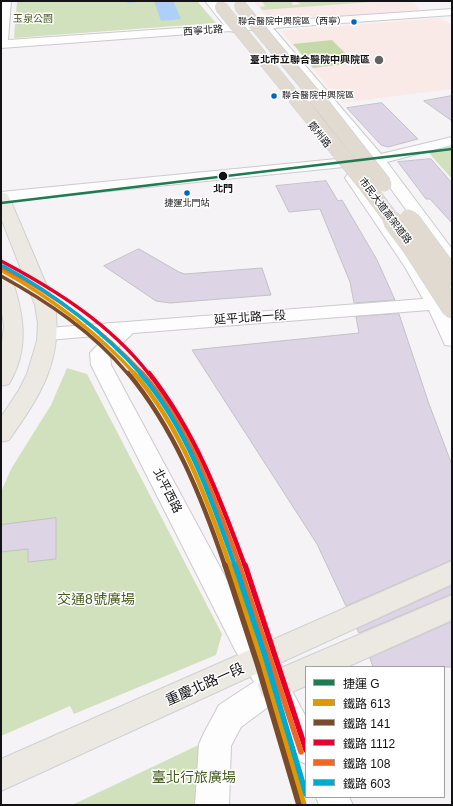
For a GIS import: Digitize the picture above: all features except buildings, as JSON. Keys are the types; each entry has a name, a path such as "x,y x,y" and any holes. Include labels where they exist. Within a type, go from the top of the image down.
{"highway":[{"path":"218,3 306,97 348,149"},
{"name":"市民大道高架道路","path":"218,3 348,149 439,257 452,277"},
{"name":"市民大道高架道路","path":"238,3 298,74 348,149"}],"main road":[{"path":"1,197 45,305 48,320 48,334 40,369 31,389 1,434"},
{"path":"1,273 13,308 15,336 13,347 1,379"},
{"name":"重慶北路一段","path":"1,775 265,673 452,572"},
{"path":"317,666 452,607"},
{"name":"重慶北路一段","path":"265,673 305,671"}],"street":[{"path":"1,39 3,38 6,1"},
{"path":"426,1 432,9 452,20"},
{"name":"鄭州路","path":"218,3 233,29 324,141 377,159 452,261"},
{"name":"鄭州路","path":"238,3 260,27 273,33 296,60 315,87 414,266 447,305 452,340"},
{"name":"西寧北路","path":"1,44 233,29 452,12"},
{"path":"262,66 282,64 296,60"},
{"path":"324,141 322,135 325,132 331,129 341,129 348,149"},
{"path":"1,197 348,149 377,159 452,141"},
{"path":"395,172 411,195 400,196"},
{"name":"延平北路一段","path":"48,334 127,327 447,305"},
{"name":"北平西路","path":"127,327 100,353 101,365 305,746"},
{"path":"212,805 215,744 230,716 265,673"}],"shaded area":[{"path":"253,1 413,1 420,10 277,21 270,20"},
{"name":"臺北市立聯合醫院中興院區","path":"439,18 452,25 452,89 342,103 281,31"}],"green space":[{"name":"玉泉公園","path":"17,1 197,1 216,23 14,38"},
{"path":"262,1 291,1 293,5 301,4 294,1 385,1 262,10 260,7 265,6"},
{"path":"332,40 355,63 313,68 293,44"},
{"path":"452,146 452,179 429,153"},
{"name":"交通8號廣場","path":"67,368 87,374 222,634 216,655 74,714 70,706 1,736 1,492 11,469 51,405"},
{"name":"臺北行旅廣場","path":"226,732 220,805 72,805"}],"water":[{"path":"127,1 154,1 127,3"},
{"path":"154,1 173,1 181,19 161,21"}],"metro line":[{"name":"G","path":"1,203 452,149"}],"rail line":[{"name":"1112","path":"1,261 61,295 98,322 147,371 160,387 182,421 201,457 236,542 305,747"},
{"name":"603","path":"3,266 42,288 78,313 95,327 142,375 166,408 186,444 203,482 243,587 305,791"},
{"name":"108","path":"1,267 47,292 89,322 109,339 145,376 179,424 200,467 231,541 301,752"},
{"name":"613","path":"1,270 57,304 92,331 138,378 151,395 173,430 200,486 228,559 262,664 304,805"},
{"name":"141","path":"1,276 39,298 74,322 91,336 122,366 136,383 159,417 179,453 196,490 224,562 258,666 299,805"}],"place":[{"name":"聯合醫院中興院區（西寧）","path":"354,22"},
{"name":"臺北市立聯合醫院中興院區","path":"379,60"},
{"name":"聯合醫院中興院區","path":"274,96"},
{"name":"北門","path":"223,176"},
{"name":"捷運北門站","path":"187,193"}]}
